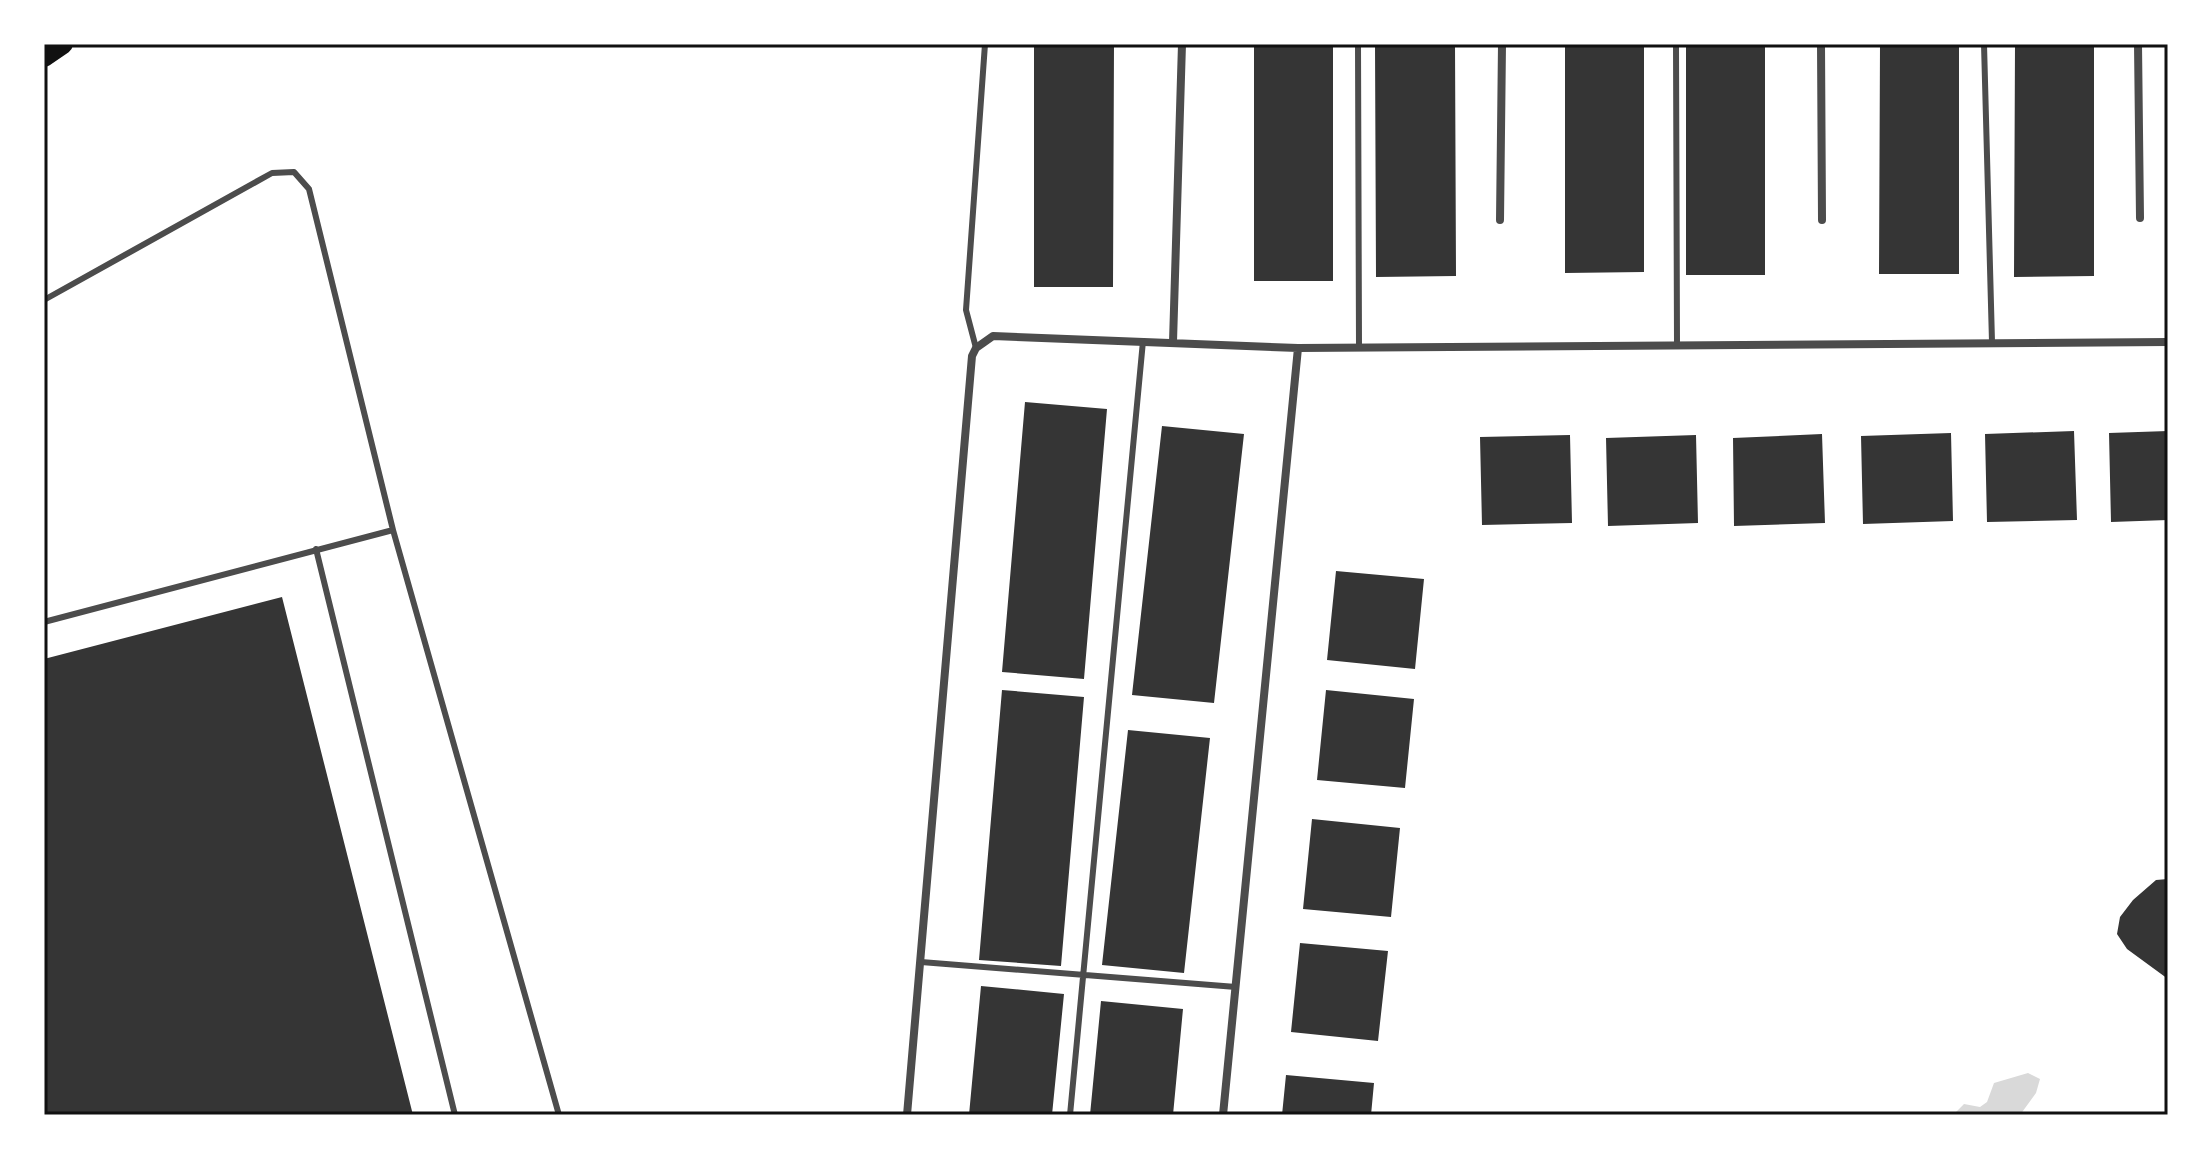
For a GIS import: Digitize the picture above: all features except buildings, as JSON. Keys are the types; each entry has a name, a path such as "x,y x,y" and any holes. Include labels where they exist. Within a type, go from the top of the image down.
{"main road":[{"path":"44,57 63,44"}],"street":[{"path":"1173,342 1182,44"},
{"path":"1500,220 1502,44"},
{"path":"1821,44 1822,220"},
{"path":"2138,44 2140,218"},
{"path":"907,1115 972,356 984,340 993,336 1298,348 2168,342"},
{"path":"1223,1115 1298,348"}],"lane":[{"path":"976,348 966,310 985,44"},
{"path":"1358,44 1359,348"},
{"path":"1676,44 1677,344"},
{"path":"1984,44 1992,342"},
{"path":"44,300 224,197 283,170 294,172 309,189 393,530 559,1115"},
{"path":"1070,1115 1143,341"},
{"path":"44,622 393,530"},
{"path":"316,549 455,1115"},
{"path":"921,962 1236,987"}],"shaded area":[{"path":"2028,1073 2040,1079 2036,1093 2020,1115 1953,1115 1964,1104 1980,1107 1987,1102 1994,1083"}]}
